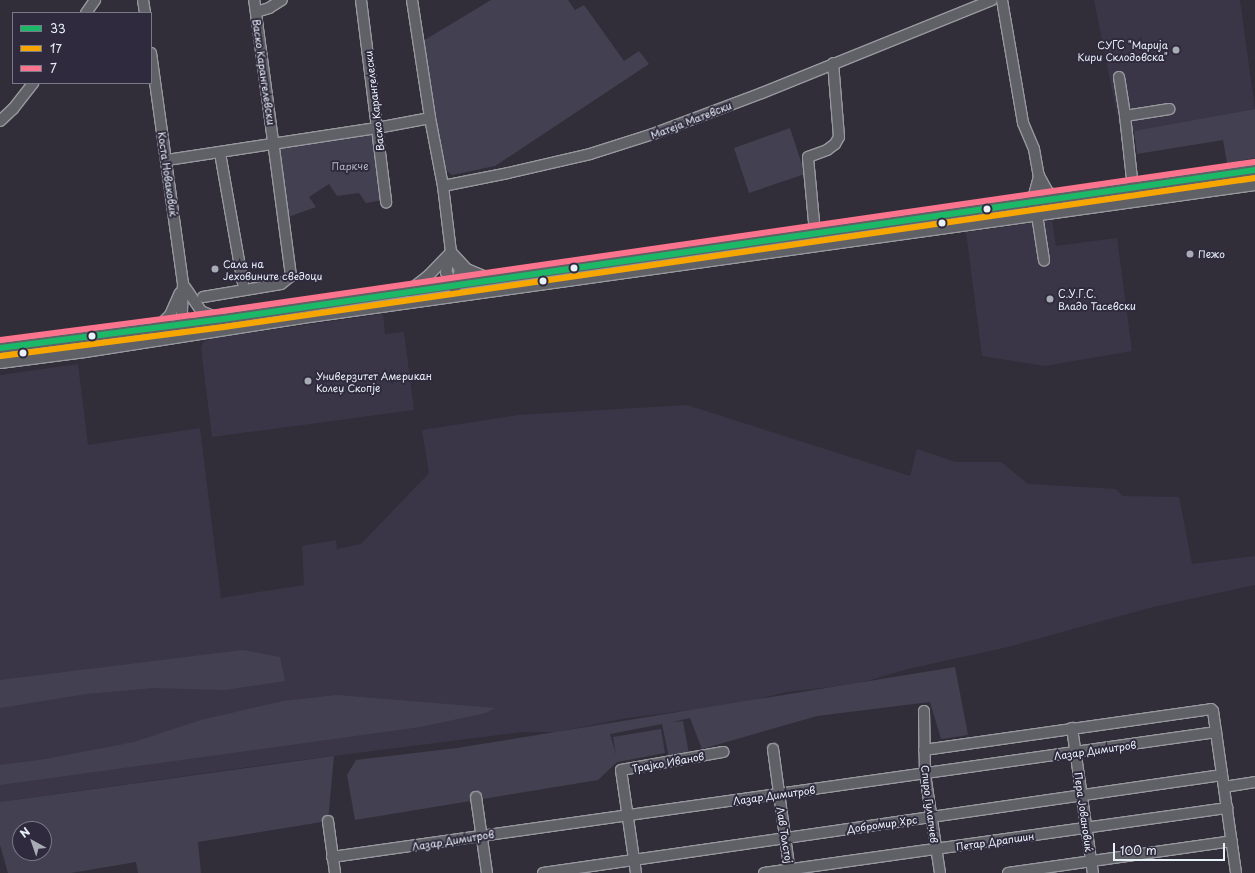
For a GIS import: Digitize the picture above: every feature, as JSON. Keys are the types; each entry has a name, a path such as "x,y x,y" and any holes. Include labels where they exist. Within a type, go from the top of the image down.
{"street":[{"path":"87,12 96,0"},
{"path":"144,0 145,12"},
{"name":"Васко Карангелевски","path":"203,297 281,284 291,276 254,0"},
{"path":"256,12 269,8 282,0"},
{"name":"Васко Карангелески","path":"361,0 386,202"},
{"path":"412,0 451,252 446,272 454,286 456,298"},
{"name":"Матеја Матевски","path":"442,186 516,172 623,145 762,93 992,0"},
{"path":"1002,0 1022,116 1034,149 1039,176 1048,192 1060,198"},
{"name":"Коста Новаковиќ","path":"152,60 167,160 184,296 190,313 189,324 191,336"},
{"path":"815,233 808,156 826,150 835,144 839,137 833,63"},
{"path":"1119,77 1133,188"},
{"path":"0,121 13,109 31,84"},
{"path":"1125,116 1169,109"},
{"path":"167,160 377,128 430,118"},
{"path":"220,152 243,284"},
{"path":"0,348 223,320 409,291 454,286 491,279 1255,170"},
{"path":"1026,203 1034,194 1039,176"},
{"path":"0,363 191,336 302,318 456,298 1255,185"},
{"path":"1037,215 1044,260"},
{"path":"451,252 467,269 491,279"},
{"path":"409,291 429,275 451,252"},
{"path":"183,284 201,311 223,320"},
{"path":"158,328 170,315 177,304 183,284"},
{"path":"924,750 1211,709 1213,711 1236,873"},
{"name":"Спиро Гулапчев","path":"924,711 925,774 940,873"},
{"name":"Пера Јовановиќ","path":"1072,728 1093,873"},
{"name":"Лазар Димитров","path":"332,857 461,840 481,835 778,795 1216,732"},
{"name":"Лав Толстој","path":"773,749 778,795 790,871"},
{"name":"Трајко Иванов","path":"636,873 621,770 723,752"},
{"name":"Добромир Хрс","path":"543,873 635,861 1222,775"},
{"path":"1224,787 1255,782"},
{"path":"476,797 487,873"},
{"name":"Петар Драпшин","path":"764,873 790,871 1227,808"},
{"path":"328,821 335,873"},
{"path":"1008,873 1232,841"}],"shaded area":[{"name":"СУГС \"Марија Кири Склодовска\"","path":"1094,0 1240,0 1255,109 1121,134"},
{"name":"С.У.Г.С. Владо Тасевски","path":"1052,220 1056,246 1117,238 1132,351 1045,366 982,356 966,232"},
{"name":"Универзитет Американ Колеџ Скопје","path":"383,314 385,334 404,332 414,410 212,437 201,348 203,342 214,338"},
{"path":"78,364 88,445 200,428 221,598 304,585 302,546 336,540 337,549 361,544 429,473 422,430 518,415 687,405 910,476 917,449 956,462 1001,462 1028,484 1116,489 1123,496 1179,497 1192,564 1255,556 1255,585 1153,607 1008,647 908,669 856,684 787,692 738,704 627,718 557,732 522,732 278,763 0,802 0,375"}],"green space":[{"path":"491,0 568,0 575,10 584,5 624,61 639,51 649,64 495,166 452,175 444,166 423,41"},
{"path":"1255,109 1255,158 1227,163 1223,140 1137,154 1134,131"},
{"path":"790,128 805,174 749,193 734,148"},
{"name":"Паркче","path":"374,133 383,200 366,203 359,193 337,196 329,184 309,197 316,207 288,217 278,149"},
{"path":"243,650 280,657 285,681 225,690 154,688 86,694 0,708 0,680"},
{"path":"955,667 968,735 941,739 930,702 817,716 702,749 690,718 672,722 683,721 689,754 669,758 662,724 610,734 616,755 613,737 661,729 665,753 617,762 598,780 355,820 347,775 356,760 457,748"},
{"path":"337,695 495,708 486,713 420,727 0,785 0,765 46,759 134,742 201,720 283,701"},
{"path":"334,756 328,821 198,842 201,873 138,873 136,862 71,873 8,873 0,845 0,802"}],"transit line":[{"name":"7","path":"0,340 222,311 1254,162"},
{"name":"33","path":"0,348 223,319 1255,170"},
{"name":"17","path":"1,356 224,327 1255,178"}],"place":[{"name":"СУГС \"Марија Кири Склодовска\"","path":"1176,50"},
{"name":"Пежо","path":"1190,254"},
{"name":"Сала на Јеховините сведоци","path":"215,269"},
{"name":"С.У.Г.С. Владо Тасевски","path":"1050,299"},
{"name":"Универзитет Американ Колеџ Скопје","path":"308,381"}]}
